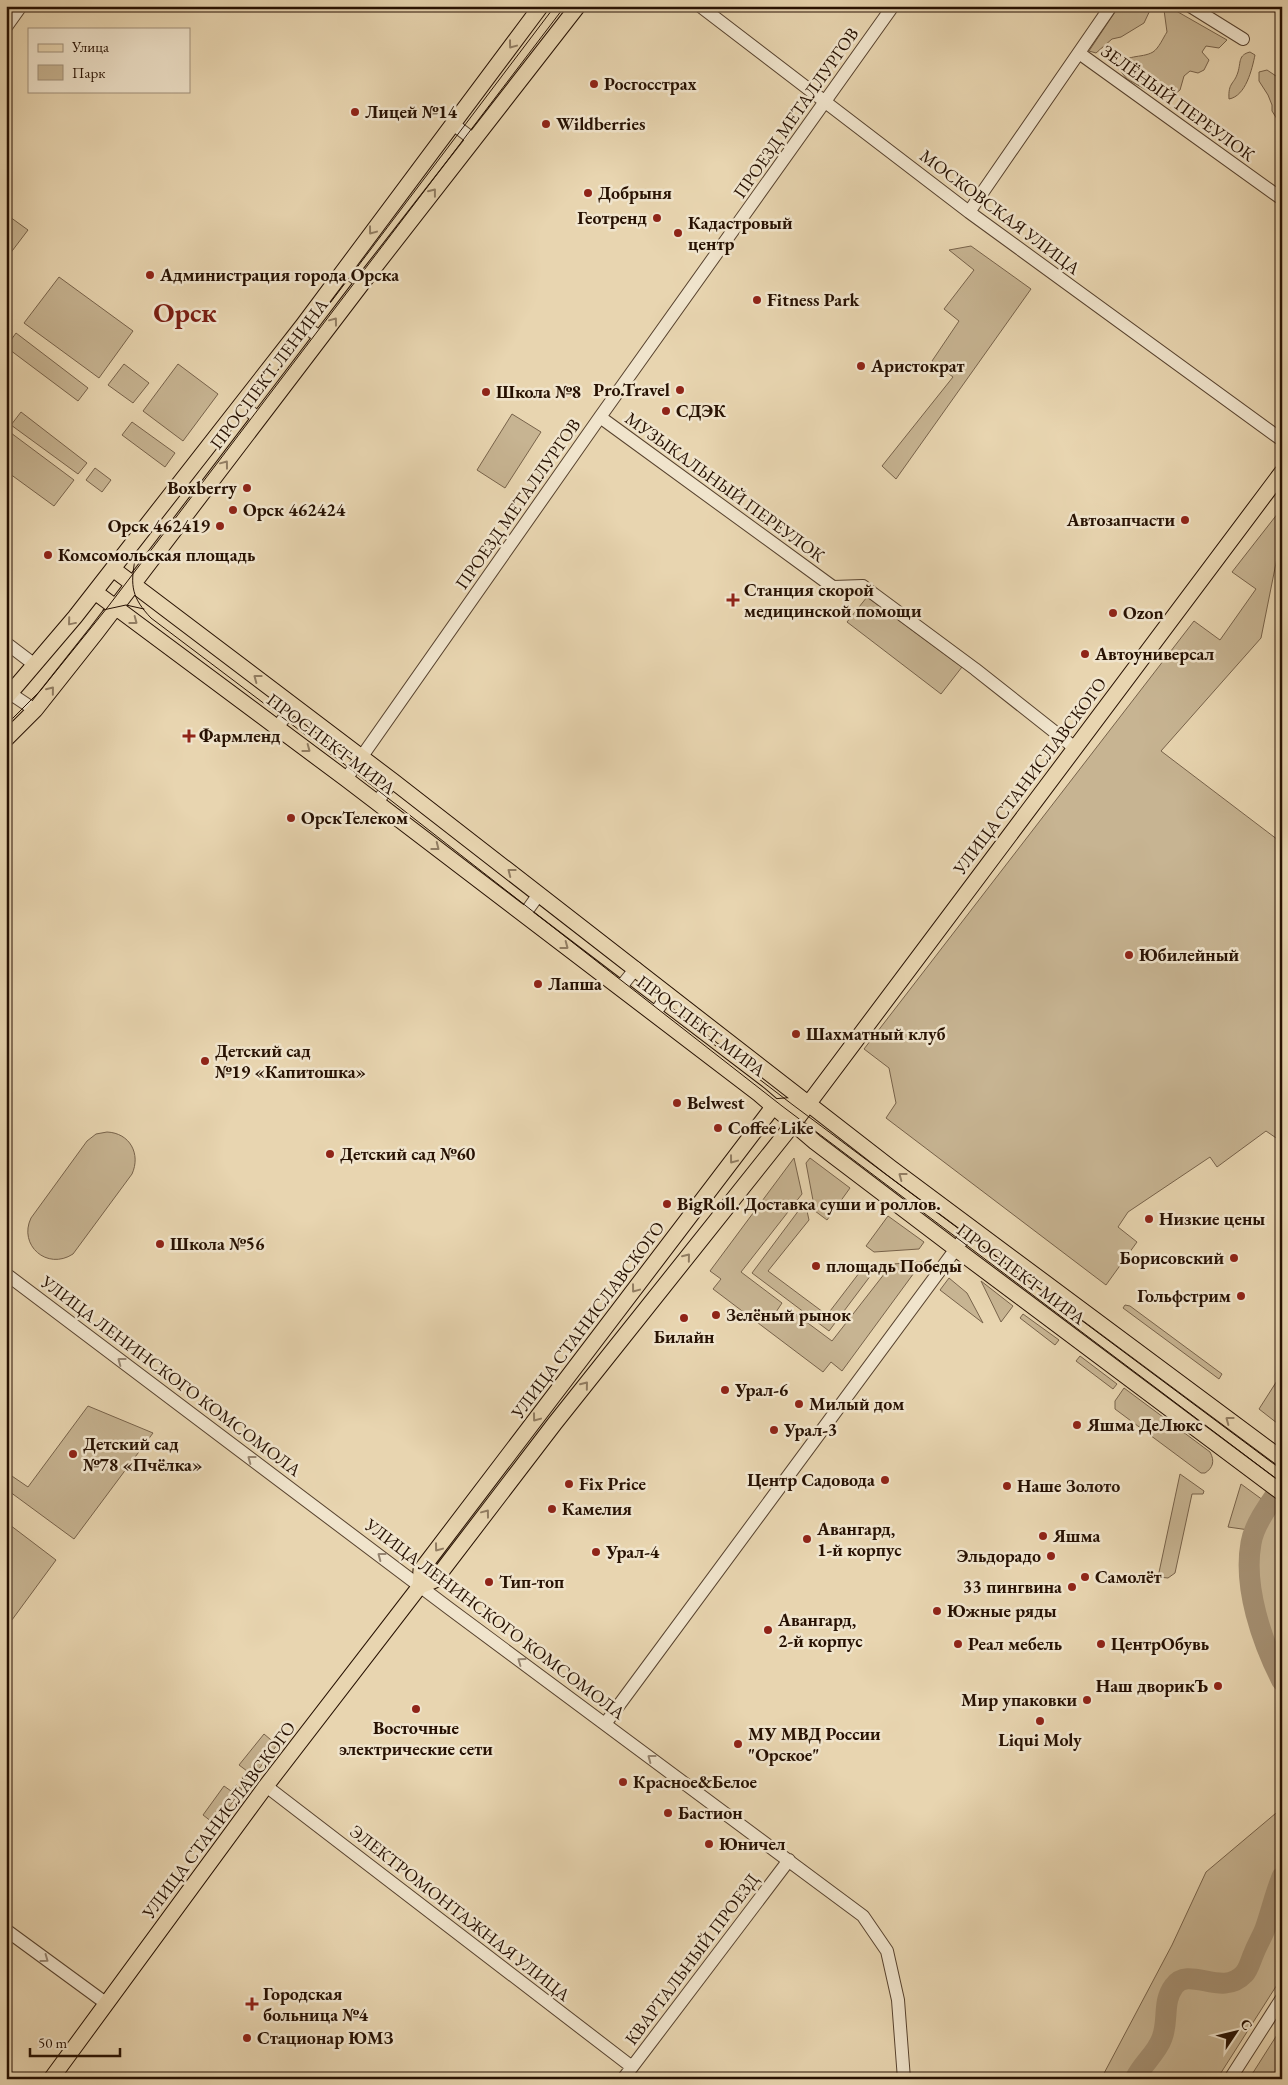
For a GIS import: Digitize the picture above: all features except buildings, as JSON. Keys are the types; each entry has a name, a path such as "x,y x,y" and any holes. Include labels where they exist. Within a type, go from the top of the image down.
{"main road":[{"name":"ПРОСПЕКТ ЛЕНИНА","path":"8,696 95,592 241,404 344,270 541,6"},
{"name":"ПРОСПЕКТ ЛЕНИНА","path":"6,739 35,710 134,584 259,418 578,6"},
{"name":"УЛИЦА СТАНИСЛАВСКОГО","path":"51,2079 266,1786 420,1586 435,1580 555,1423 794,1123 1282,472"},
{"name":"ПРОСПЕКТ МИРА","path":"113,569 540,894 808,1104 1282,1459"},
{"name":"ПРОСПЕКТ МИРА","path":"95,592 346,778 759,1094 815,1142 1282,1493"},
{"path":"774,1107 808,1104"},
{"name":"УЛИЦА СТАНИСЛАВСКОГО","path":"420,1586 421,1570 774,1107"}],"street":[{"path":"6,27 21,6"},
{"name":"МОСКОВСКАЯ УЛИЦА","path":"700,6 969,212 1282,440"},
{"name":"ПРОЕЗД МЕТАЛЛУРГОВ","path":"346,778 893,6"},
{"path":"969,212 1111,6"},
{"path":"1190,6 1243,39"},
{"name":"ЗЕЛЁНЫЙ ПЕРЕУЛОК","path":"1079,53 1282,199"},
{"path":"453,124 474,140"},
{"path":"344,270 363,283"},
{"path":"302,324 321,338"},
{"path":"241,404 259,418"},
{"name":"МУЗЫКАЛЬНЫЙ ПЕРЕУЛОК","path":"600,417 833,587 863,586 975,669 1075,748"},
{"path":"6,644 35,665"},
{"path":"8,696 35,710"},
{"path":"277,727 294,706"},
{"path":"377,802 393,781"},
{"path":"524,915 540,894"},
{"path":"620,988 636,968"},
{"path":"654,1014 669,994"},
{"path":"605,1724 972,1227"},
{"name":"УЛИЦА ЛЕНИНСКОГО КОМСОМОЛА","path":"6,1274 863,1916 887,1951 898,2000 904,2079"},
{"name":"ЭЛЕКТРОМОНТАЖНАЯ УЛИЦА","path":"266,1786 632,2067"},
{"name":"КВАРТАЛЬНЫЙ ПРОЕЗД","path":"623,2079 789,1860"},
{"path":"6,1930 107,2004"},
{"path":"1230,2079 1282,1998"}],"green space":[{"path":"1119,6 1152,6 1144,23 1121,37 1112,39 1096,53 1089,51"},
{"path":"1171,8 1227,40 1219,48 1206,46 1202,52 1209,60 1204,70 1198,73 1190,71 1184,76 1180,90 1175,94 1159,97 1127,79 1118,68 1125,60 1148,54 1157,48 1167,32 1164,10"},
{"path":"1250,52 1255,55 1247,81 1240,93 1229,99 1229,89 1238,72 1241,59 1243,55"},
{"path":"1267,70 1282,80 1282,127 1272,111 1268,95 1259,81 1259,72"},
{"path":"10,217 28,230 6,259 6,218"},
{"path":"971,246 1031,289 896,479 882,466 953,377 932,361 959,321 944,309 974,270 949,250"},
{"path":"59,277 133,331 99,378 24,323"},
{"path":"16,333 88,388 78,401 6,347"},
{"path":"124,364 149,383 133,403 108,385"},
{"path":"178,364 218,394 183,441 143,411"},
{"path":"21,412 87,463 78,474 11,425"},
{"path":"512,414 541,432 505,488 477,470"},
{"path":"132,422 175,453 165,467 122,435"},
{"path":"7,430 74,480 54,506 6,471"},
{"path":"95,468 111,480 102,492 86,480"},
{"name":"Юбилейный","path":"1282,508 1282,554 1278,553 1261,638 1161,751 1282,843 1282,1142 1266,1131 1217,1167 1210,1157 1128,1212 1118,1227 1137,1242 1106,1285 886,1118 896,1103 889,1068 864,1049 1194,621 1220,640 1256,589 1232,572"},
{"path":"867,597 962,667 941,694 847,622"},
{"path":"107,1132 122,1136 132,1146 135,1159 132,1174 73,1254 54,1259 45,1257 37,1252 28,1237 31,1218 87,1141 96,1134"},
{"path":"794,1158 802,1194 741,1272 782,1303 774,1315 785,1323 793,1312 832,1341 892,1264 922,1262 842,1371 831,1362 823,1372 713,1289 721,1279 710,1271"},
{"path":"810,1158 850,1188 827,1220 815,1211 806,1163"},
{"path":"805,1202 809,1220 768,1271 827,1315 866,1264 880,1263 829,1331 752,1273"},
{"path":"888,1216 924,1242 919,1249 874,1252 866,1246"},
{"path":"949,1278 967,1293 983,1323 940,1290"},
{"path":"981,1281 1013,1306 1001,1322"},
{"path":"1125,1305 1130,1306 1222,1374 1219,1379 1123,1308"},
{"path":"1023,1314 1059,1340 1055,1345 1020,1318"},
{"path":"1080,1356 1117,1384 1113,1389 1076,1361"},
{"path":"1282,1373 1282,1427 1259,1409"},
{"path":"1124,1388 1210,1452 1213,1461 1210,1469 1205,1473 1201,1473 1115,1409 1115,1401"},
{"path":"88,1406 153,1433 74,1539 6,1489 6,1472 28,1487"},
{"path":"1180,1474 1204,1491 1203,1494 1192,1494 1175,1573 1168,1578 1158,1577"},
{"path":"1241,1484 1282,1514 1282,1666 1258,1600 1249,1530 1228,1527"},
{"path":"6,1522 56,1560 6,1628"},
{"path":"264,1734 277,1745 248,1783 242,1778 247,1771 239,1765"},
{"path":"236,1785 242,1789 216,1825 203,1815 224,1786 231,1791"},
{"path":"1282,1808 1282,1977 1217,2079 1101,2079 1172,1945 1206,1872"},
{"path":"1282,2027 1282,2079 1249,2079"}],"waterway":[{"path":"1282,1486 1256,1528 1251,1543 1249,1560 1252,1596 1256,1614 1261,1632 1282,1681"},
{"path":"1135,2079 1160,2043 1164,2031 1168,1998 1170,1992 1180,1980 1197,1979 1226,1983 1235,1981 1246,1972 1265,1929 1282,1877"}],"tram line":[{"path":"293,352 555,6"},
{"path":"6,725 40,691 107,608 565,6"},
{"path":"135,560 134,591 136,598 151,618 352,770 782,1106 1282,1483"},
{"path":"103,610 126,605 144,609"},
{"path":"695,1030 1282,1470"}],"place":[{"name":"Росгосстрах","path":"594,84"},
{"name":"Лицей №14","path":"355,112"},
{"name":"Wildberries","path":"546,124"},
{"name":"Добрыня","path":"588,193"},
{"name":"Геотренд","path":"657,218"},
{"name":"Кадастровый центр","path":"678,233"},
{"name":"Администрация города Орска","path":"150,275"},
{"name":"Fitness Park","path":"757,300"},
{"name":"Аристократ","path":"861,366"},
{"name":"Pro.Travel","path":"680,390"},
{"name":"Школа №8","path":"486,392"},
{"name":"СДЭК","path":"666,411"},
{"name":"Boxberry","path":"247,488"},
{"name":"Орск 462424","path":"233,510"},
{"name":"Автозапчасти","path":"1185,520"},
{"name":"Орск 462419","path":"220,526"},
{"name":"Комсомольская площадь","path":"48,555"},
{"name":"Станция скорой медицинской помощи","path":"733,600"},
{"name":"Ozon","path":"1113,613"},
{"name":"Автоуниверсал","path":"1085,654"},
{"name":"Фармленд","path":"189,736"},
{"name":"ОрскТелеком","path":"291,818"},
{"name":"Юбилейный","path":"1129,955"},
{"name":"Лапша","path":"538,984"},
{"name":"Шахматный клуб","path":"796,1034"},
{"name":"Детский сад №19 «Капитошка»","path":"205,1061"},
{"name":"Belwest","path":"677,1103"},
{"name":"Coffee Like","path":"718,1128"},
{"name":"Детский сад №60","path":"330,1154"},
{"name":"BigRoll. Доставка суши и роллов.","path":"667,1204"},
{"name":"Низкие цены","path":"1149,1219"},
{"name":"Школа №56","path":"160,1244"},
{"name":"Борисовский","path":"1234,1258"},
{"name":"площадь Победы","path":"816,1266"},
{"name":"Гольфстрим","path":"1241,1296"},
{"name":"Зелёный рынок","path":"716,1315"},
{"name":"Билайн","path":"684,1318"},
{"name":"Урал-6","path":"725,1390"},
{"name":"Милый дом","path":"799,1404"},
{"name":"Яшма ДеЛюкс","path":"1077,1425"},
{"name":"Урал-3","path":"774,1430"},
{"name":"Детский сад №78 «Пчёлка»","path":"73,1454"},
{"name":"Центр Садовода","path":"885,1480"},
{"name":"Fix Price","path":"569,1484"},
{"name":"Наше Золото","path":"1007,1486"},
{"name":"Камелия","path":"552,1509"},
{"name":"Яшма","path":"1043,1536"},
{"name":"Авангард, 1-й корпус","path":"807,1539"},
{"name":"Урал-4","path":"596,1552"},
{"name":"Эльдорадо","path":"1051,1556"},
{"name":"Самолёт","path":"1085,1577"},
{"name":"Тип-топ","path":"489,1582"},
{"name":"33 пингвина","path":"1072,1587"},
{"name":"Южные ряды","path":"937,1611"},
{"name":"Авангард, 2-й корпус","path":"768,1630"},
{"name":"Реал мебель","path":"958,1644"},
{"name":"ЦентрОбувь","path":"1101,1644"},
{"name":"Наш дворикЪ","path":"1218,1686"},
{"name":"Мир упаковки","path":"1087,1700"},
{"name":"Восточные электрические сети","path":"416,1709"},
{"name":"Liqui Moly","path":"1040,1721"},
{"name":"МУ МВД России \"Орское\"","path":"738,1744"},
{"name":"Красное&Белое","path":"623,1782"},
{"name":"Бастион","path":"668,1813"},
{"name":"Юничел","path":"709,1844"},
{"name":"Городская больница №4","path":"252,2004"},
{"name":"Стационар ЮМЗ","path":"247,2038"}],"district":[{"name":"Орск","path":"185,312"}]}
